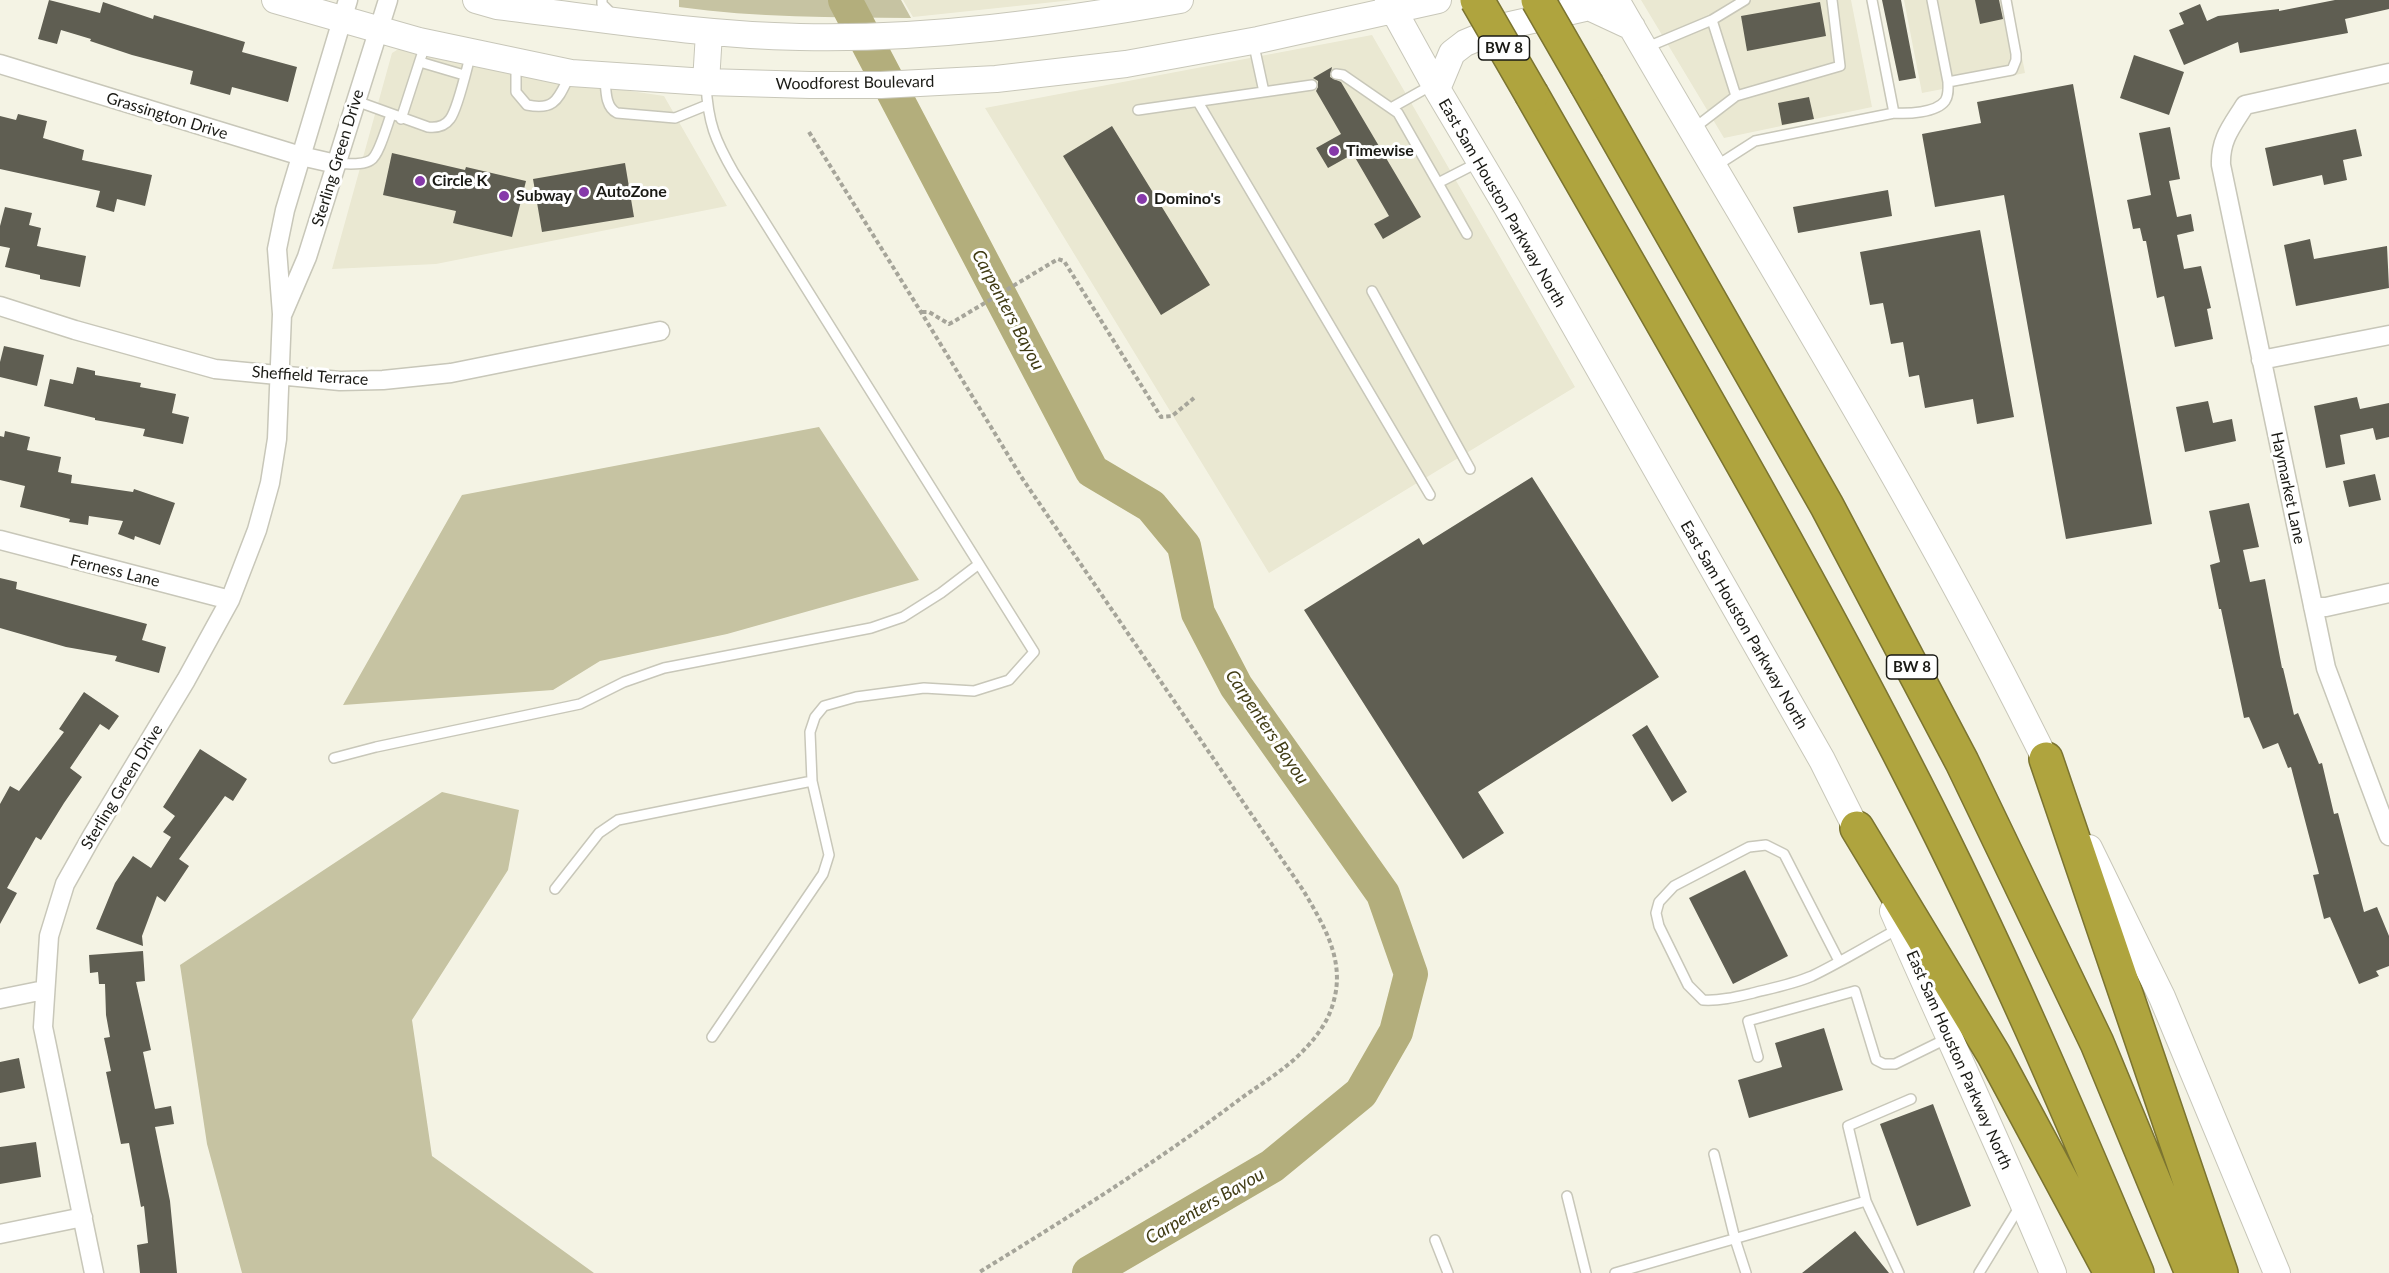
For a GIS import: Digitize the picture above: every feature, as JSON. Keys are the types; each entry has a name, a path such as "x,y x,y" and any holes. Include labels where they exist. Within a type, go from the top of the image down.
{"highway":[{"name":"BW 8","path":"1477,0 1783,535 1915,784 1984,923 2048,1062 2137,1273"},
{"name":"BW 8","path":"1538,0 1827,506 1962,762 2097,1043 2192,1273"},
{"path":"2046,759 2221,1273"},
{"path":"1857,828 1994,1055 2111,1273"}],"main road":[{"name":"Woodforest Boulevard","path":"275,0 345,10 423,52 467,64 516,62 707,94 810,86 996,79 1125,64 1253,41 1390,5 1438,0"},
{"path":"476,0 497,6 709,33 801,37 918,35 1021,25 1178,0"},
{"path":"1616,0 1876,442 1959,592 2046,759 2162,997 2220,1130 2277,1273"},
{"name":"East Sam Houston Parkway North","path":"1390,5 1822,760 1857,828 2053,1273"},
{"path":"1435,87 1452,53 1465,43 1506,26 1589,7 1637,38"},
{"path":"707,94 709,33"}],"street":[{"name":"Sterling Green Drive","path":"282,314 307,257 388,0"},
{"name":"Sterling Green Drive","path":"94,1273 43,1027 49,936 65,884 186,680 230,600 257,530 270,483 277,439 282,314 277,249 285,210 345,10"},
{"name":"Grassington Drive","path":"0,64 301,156 336,164"},
{"name":"Haymarket Lane","path":"2389,73 2245,105 2226,134 2220,150 2221,165 2326,668 2389,836"},
{"name":"Sheffield Terrace","path":"0,306 75,330 215,369 340,381 383,380 451,373 660,331"},
{"path":"2261,360 2389,335"},
{"name":"Ferness Lane","path":"0,540 230,600"},
{"path":"2313,607 2326,607 2389,593"},
{"path":"0,999 44,990"},
{"path":"0,1234 83,1217"}],"lane":[{"path":"602,0 602,4 619,21"},
{"path":"1637,38 1713,20 1745,0"},
{"path":"1691,130 1736,96 1840,66 1832,0"},
{"path":"1872,0 1894,113"},
{"path":"1713,167 1755,141 1894,113 1907,114 1944,103 1948,94 1948,82 1932,0"},
{"path":"1948,82 2012,70 2016,54 2006,0"},
{"path":"1713,20 1736,96"},
{"path":"1253,41 1264,92"},
{"path":"401,118 423,52"},
{"path":"516,62 516,92 527,105 553,104 571,73"},
{"path":"356,101 391,115 436,128 443,125 453,115 467,64"},
{"path":"1336,74 1343,75 1398,113 1467,234"},
{"path":"604,75 609,104 612,111 617,113 675,118 707,94"},
{"path":"1138,110 1312,85"},
{"path":"1391,108 1435,87"},
{"path":"707,94 708,114 720,148 734,173 1034,652 1009,680 974,691 924,688 856,697 824,706 815,717 810,732 812,781 829,855 823,874 712,1037"},
{"path":"1198,102 1430,495"},
{"path":"336,164 363,163 372,160 391,115"},
{"path":"1438,183 1480,161"},
{"path":"1372,291 1470,469"},
{"path":"334,758 580,704 624,682 664,668 871,628 903,617 941,593 979,564"},
{"path":"555,889 598,833 618,820 812,781"},
{"path":"1839,961 1784,854 1766,845 1749,847 1674,886 1659,902 1656,913 1659,926 1688,985 1703,1000 1718,1001 1789,984 1811,976 1839,961 1900,928"},
{"path":"1758,1057 1748,1021 1855,991 1876,1060 1884,1064 1895,1064 1948,1038"},
{"path":"1899,1273 1866,1201 1848,1126 1911,1099"},
{"path":"1713,1154 1746,1273"},
{"path":"1566,1196 1587,1273"},
{"path":"1615,1273 1866,1201"},
{"path":"1979,1273 2023,1201"},
{"path":"1435,1240 1448,1273"}],"path":[{"path":"809,132 1022,478 1303,890 1322,922 1332,945 1336,962 1336,990 1327,1020 1315,1038 1298,1055 1203,1126 978,1273"},
{"path":"921,312 929,312 949,324 1049,262 1058,259 1064,261 1161,417 1172,416 1194,398"}],"shaded area":[{"path":"679,0 901,0 911,18 795,16 708,11 679,7"},
{"path":"903,0 1073,0 913,17"},
{"path":"1641,0 1851,0 1872,107 1724,138"},
{"path":"1904,0 2011,0 2025,73 1922,93"},
{"path":"1372,35 1575,387 1269,573 985,108"},
{"path":"405,45 537,77 664,96 727,206 436,264 332,269 392,53"},
{"path":"819,427 919,580 727,634 600,661 553,690 343,705 462,495"},
{"path":"442,792 519,810 508,870 412,1020 432,1156 594,1273 242,1273 207,1144 180,965"}],"building":[{"path":"49,0 100,13 103,2 153,19 154,15 245,42 242,52 297,67 288,102 232,87 230,95 190,84 193,71 132,55 61,30 57,44 38,39"},
{"path":"1882,0 1901,0 1916,78 1899,81"},
{"path":"1975,0 1999,0 2003,19 1980,24"},
{"path":"2335,0 2389,0 2389,9 2345,19 2348,33 2240,53 2238,42 2184,65 2169,30 2184,24 2179,13 2200,4 2207,21 2218,16 2279,9 2279,11"},
{"path":"1820,2 1826,36 1747,51 1741,16"},
{"path":"2134,55 2184,72 2169,115 2120,98"},
{"path":"1332,67 1330,77 1341,82 1421,217 1383,239 1374,224 1389,216 1353,154 1328,168 1316,148 1341,134 1316,91 1318,81 1313,78"},
{"path":"2073,84 2152,524 2066,539 2004,195 1935,207 1922,134 1981,123 1977,102"},
{"path":"1809,97 1814,119 1782,125 1778,103"},
{"path":"18,114 47,121 43,138 84,150 82,160 152,175 145,206 117,199 114,212 96,207 100,191 0,169 0,116 16,120"},
{"path":"1112,126 1210,285 1161,315 1063,156"},
{"path":"2170,127 2180,179 2169,181 2177,217 2191,214 2194,231 2177,235 2184,269 2201,266 2211,308 2207,309 2213,339 2175,347 2164,296 2157,298 2146,241 2143,241 2140,228 2133,229 2127,200 2151,195 2139,133"},
{"path":"2356,129 2362,156 2343,160 2347,180 2324,185 2322,175 2273,186 2265,148"},
{"path":"392,153 526,181 512,237 453,223 456,211 383,195"},
{"path":"625,163 634,217 542,232 533,179"},
{"path":"1888,190 1892,216 1798,233 1793,207"},
{"path":"5,207 32,213 29,225 41,228 37,246 86,256 80,287 40,279 40,275 5,267 10,248 0,246 0,226"},
{"path":"1980,230 2014,417 1977,424 1973,399 1925,408 1919,375 1909,377 1903,342 1891,344 1883,303 1870,305 1860,252"},
{"path":"2310,239 2314,259 2387,246 2389,288 2296,306 2284,245"},
{"path":"4,346 44,355 37,386 0,377 0,362"},
{"path":"77,367 95,371 95,375 141,383 140,387 176,394 172,413 189,417 183,444 143,436 145,429 95,420 95,418 44,406 50,379 73,384"},
{"path":"2357,397 2360,409 2389,403 2389,437 2376,440 2373,428 2340,435 2345,464 2326,468 2314,406"},
{"path":"2208,401 2213,423 2232,419 2236,441 2185,452 2176,407"},
{"path":"5,431 30,437 27,450 61,457 58,472 72,475 71,483 133,492 134,489 175,503 160,545 135,536 134,540 118,534 123,521 89,516 88,525 69,522 70,519 20,507 25,486 0,480 0,436 4,437"},
{"path":"2375,474 2381,500 2349,507 2343,481"},
{"path":"1532,477 1659,677 1478,792 1504,833 1463,859 1304,610 1419,538 1423,545"},
{"path":"2249,503 2259,547 2243,550 2250,582 2265,579 2282,668 2294,715 2298,713 2319,764 2322,763 2334,814 2338,813 2364,912 2377,907 2389,936 2389,966 2376,971 2379,976 2359,984 2330,917 2324,919 2313,875 2319,874 2291,767 2288,768 2278,743 2263,749 2249,717 2244,718 2221,609 2219,609 2210,565 2220,562 2209,511"},
{"path":"0,578 17,582 16,589 147,624 142,640 166,647 159,673 115,661 117,656 66,647 0,628"},
{"path":"84,692 119,716 109,730 100,724 70,768 82,777 41,840 36,837 7,888 17,893 0,924 0,804 10,786 19,791 64,732 59,729"},
{"path":"1647,725 1687,792 1672,802 1632,735"},
{"path":"200,749 247,779 233,801 225,796 179,859 189,866 165,902 157,896 142,936 143,946 96,929 115,883 133,856 151,868 171,837 163,832 175,816 163,807"},
{"path":"1745,870 1788,956 1733,984 1689,898"},
{"path":"143,951 145,981 136,982 151,1050 143,1052 155,1109 171,1106 174,1124 155,1127 170,1201 177,1273 140,1273 137,1245 148,1243 144,1206 141,1207 129,1143 121,1144 106,1072 111,1071 104,1038 110,1037 106,1015 105,984 99,984 98,972 90,973 89,955"},
{"path":"1824,1028 1843,1090 1749,1118 1738,1080 1782,1067 1775,1043"},
{"path":"19,1058 25,1088 0,1093 0,1062"},
{"path":"1933,1104 1971,1206 1917,1226 1880,1124"},
{"path":"36,1142 41,1177 0,1184 0,1147"},
{"path":"1855,1231 1889,1273 1802,1273"}],"waterway":[{"name":"Carpenters Bayou","path":"845,0 1092,471 1151,506 1184,546 1198,613 1236,686 1383,894 1411,974 1396,1032 1361,1093 1272,1166 1089,1273"}],"place":[{"name":"Timewise","path":"1334,151"},
{"name":"Circle K","path":"420,181"},
{"name":"AutoZone","path":"584,192"},
{"name":"Subway","path":"504,196"},
{"name":"Domino's","path":"1142,199"}]}
